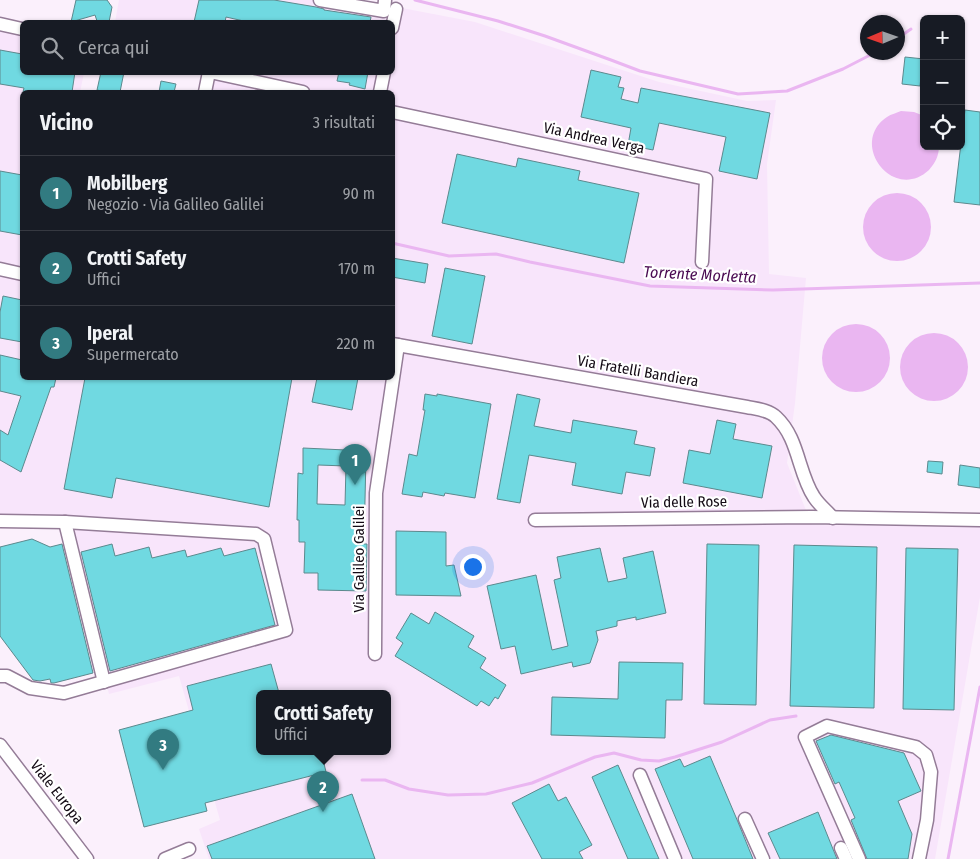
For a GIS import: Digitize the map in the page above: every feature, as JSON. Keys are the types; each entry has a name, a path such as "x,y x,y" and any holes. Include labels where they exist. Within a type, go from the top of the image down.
{"street":[{"path":"320,0 384,10 389,4"},
{"path":"389,4 391,20"},
{"path":"0,24 20,29"},
{"path":"206,90 209,75"},
{"path":"224,75 294,90"},
{"path":"380,90 383,75"},
{"name":"Via Andrea Verga","path":"395,113 706,179 702,262"},
{"path":"0,270 20,274"},
{"name":"Via Fratelli Bandiera","path":"395,345 769,412 776,416 790,437 814,497 833,518"},
{"name":"Via Galileo Galilei","path":"376,654 376,494 391,380"},
{"name":"Via delle Rose","path":"535,520 833,518 980,520"},
{"path":"0,521 65,522 256,534 264,539 286,630 64,693 30,688 2,673"},
{"path":"65,522 104,682"},
{"path":"859,859 805,737 826,726 916,746 926,756 932,772 927,820 919,859"},
{"name":"Viale Europa","path":"0,745 87,859"},
{"path":"640,774 676,859"},
{"path":"746,819 764,859"},
{"path":"166,859 189,849"}],"shaded area":[{"path":"119,0 360,0 475,22 659,82 747,101 776,100 767,164 769,274 806,278 795,403 787,463 812,525 980,527 980,597 935,859 209,859 199,829 220,820 179,676 109,694 64,518 0,518 0,29 20,34 20,75 84,75 80,90 20,90 20,380 395,380 395,90 198,90 202,75 395,75 395,20 115,20"},
{"path":"901,111 920,114 920,150 939,150 935,162 929,170 915,178 902,179 890,175 880,166 874,154 872,141 876,128 890,115"},
{"path":"897,193 910,196 921,203 928,214 931,227 928,240 921,251 910,258 897,261 884,258 873,251 866,240 863,227 866,214 873,203 884,196"},
{"path":"856,324 869,327 880,334 887,345 890,358 887,371 880,382 869,389 856,392 843,389 832,382 825,371 822,358 825,345 832,334 843,327"},
{"path":"934,333 947,336 958,343 965,354 968,367 965,380 958,391 947,398 934,401 921,398 910,391 903,380 900,367 903,354 910,343 921,336"}],"building":[{"path":"76,0 107,0 112,7 109,20 97,20 95,15 71,20"},
{"path":"199,0 274,0 371,17 370,20 239,20 226,17 225,20 194,20"},
{"path":"0,50 20,54 20,75 75,75 72,90 24,90 24,88 0,84"},
{"path":"905,57 920,59 920,86 902,84"},
{"path":"591,70 621,77 618,87 624,88 621,99 638,103 641,88 770,113 757,179 719,171 726,137 659,123 653,150 628,145 631,128 581,117"},
{"path":"100,75 123,75 120,90 97,90"},
{"path":"338,75 367,75 365,89 349,85 350,83 337,81"},
{"path":"161,81 176,84 174,90 159,90"},
{"path":"965,110 980,112 980,205 954,202 960,150 965,150"},
{"path":"457,154 516,167 518,158 580,171 578,180 639,193 624,263 442,223"},
{"path":"0,171 20,175 20,235 0,231"},
{"path":"395,258 428,264 425,283 395,278"},
{"path":"445,268 485,276 472,344 432,336"},
{"path":"3,296 20,300 20,342 0,338 0,312"},
{"path":"0,355 20,360 20,380 56,380 54,387 51,387 21,472 0,460 0,430 8,435 21,396 0,391"},
{"path":"85,380 292,380 269,507 116,478 112,498 64,489"},
{"path":"317,380 358,380 352,410 312,402"},
{"path":"425,394 437,396 437,394 491,404 475,498 445,493 444,496 423,492 422,497 402,494 409,454 417,456 425,410 423,410"},
{"path":"517,394 540,399 534,426 571,433 573,420 637,431 634,444 655,448 650,476 626,472 622,494 572,485 576,463 529,455 520,503 497,499"},
{"path":"717,420 736,424 733,439 772,446 762,498 683,483 689,450 710,454"},
{"path":"303,448 346,450 346,456 366,456 364,544 367,544 366,591 318,590 318,573 304,573 305,542 299,542 299,520 297,520 298,473 303,474","holes":["318,465 346,466 345,505 317,504"]},
{"path":"928,461 943,462 942,474 927,472"},
{"path":"960,465 980,468 980,488 958,485"},
{"path":"396,531 446,532 446,566 454,565 461,596 396,595"},
{"path":"32,539 50,547 62,544 93,673 54,683 51,683 50,679 33,680 0,636 0,547"},
{"path":"112,544 115,556 149,547 152,558 185,550 187,557 221,548 224,556 255,548 275,625 110,671 81,552"},
{"path":"707,544 759,545 756,705 704,704"},
{"path":"794,545 877,547 874,708 790,706"},
{"path":"600,548 608,582 627,578 623,558 653,551 666,613 636,620 636,617 617,621 617,626 596,631 598,640 590,663 573,667 572,662 521,674 515,646 501,649 487,586 536,575 552,650 568,646 554,580 561,578 557,557"},
{"path":"906,548 958,549 954,710 903,709"},
{"path":"435,612 474,636 468,647 486,658 480,668 506,685 498,699 495,697 489,706 481,701 477,706 395,656 403,643 396,638 411,613 429,624"},
{"path":"619,662 683,663 682,700 666,700 665,738 551,735 552,697 618,699"},
{"path":"271,664 278,690 256,690 256,755 322,755 326,772 205,803 207,811 144,827 119,730 193,710 187,686"},
{"path":"831,735 904,753 921,791 898,801 912,834 908,859 867,859 851,820 855,818 839,782 835,784 816,741"},
{"path":"710,756 753,859 693,859 655,769 680,759 684,767"},
{"path":"618,765 659,859 628,859 592,777"},
{"path":"549,784 558,801 566,797 592,845 579,852 583,859 542,859 512,803"},
{"path":"352,794 375,859 212,859 207,846"},
{"path":"818,812 837,859 780,859 768,833"}],"waterway":[{"path":"415,0 498,21 640,71 738,94 787,91 843,69 860,60"},
{"path":"905,33 911,29"},
{"name":"Torrente Morletta","path":"395,244 449,256 496,254 650,286 773,290 980,283"},
{"path":"948,859 980,687"},
{"path":"362,780 385,780 409,789 448,795 486,794 532,783 595,757 614,753 641,760 659,761 675,757 722,742 770,720 796,716"}],"place":[{"name":"Mobilberg","path":"355,485"},
{"name":"Iperal","path":"163,770"},
{"name":"Crotti Safety","path":"323,812"}]}
